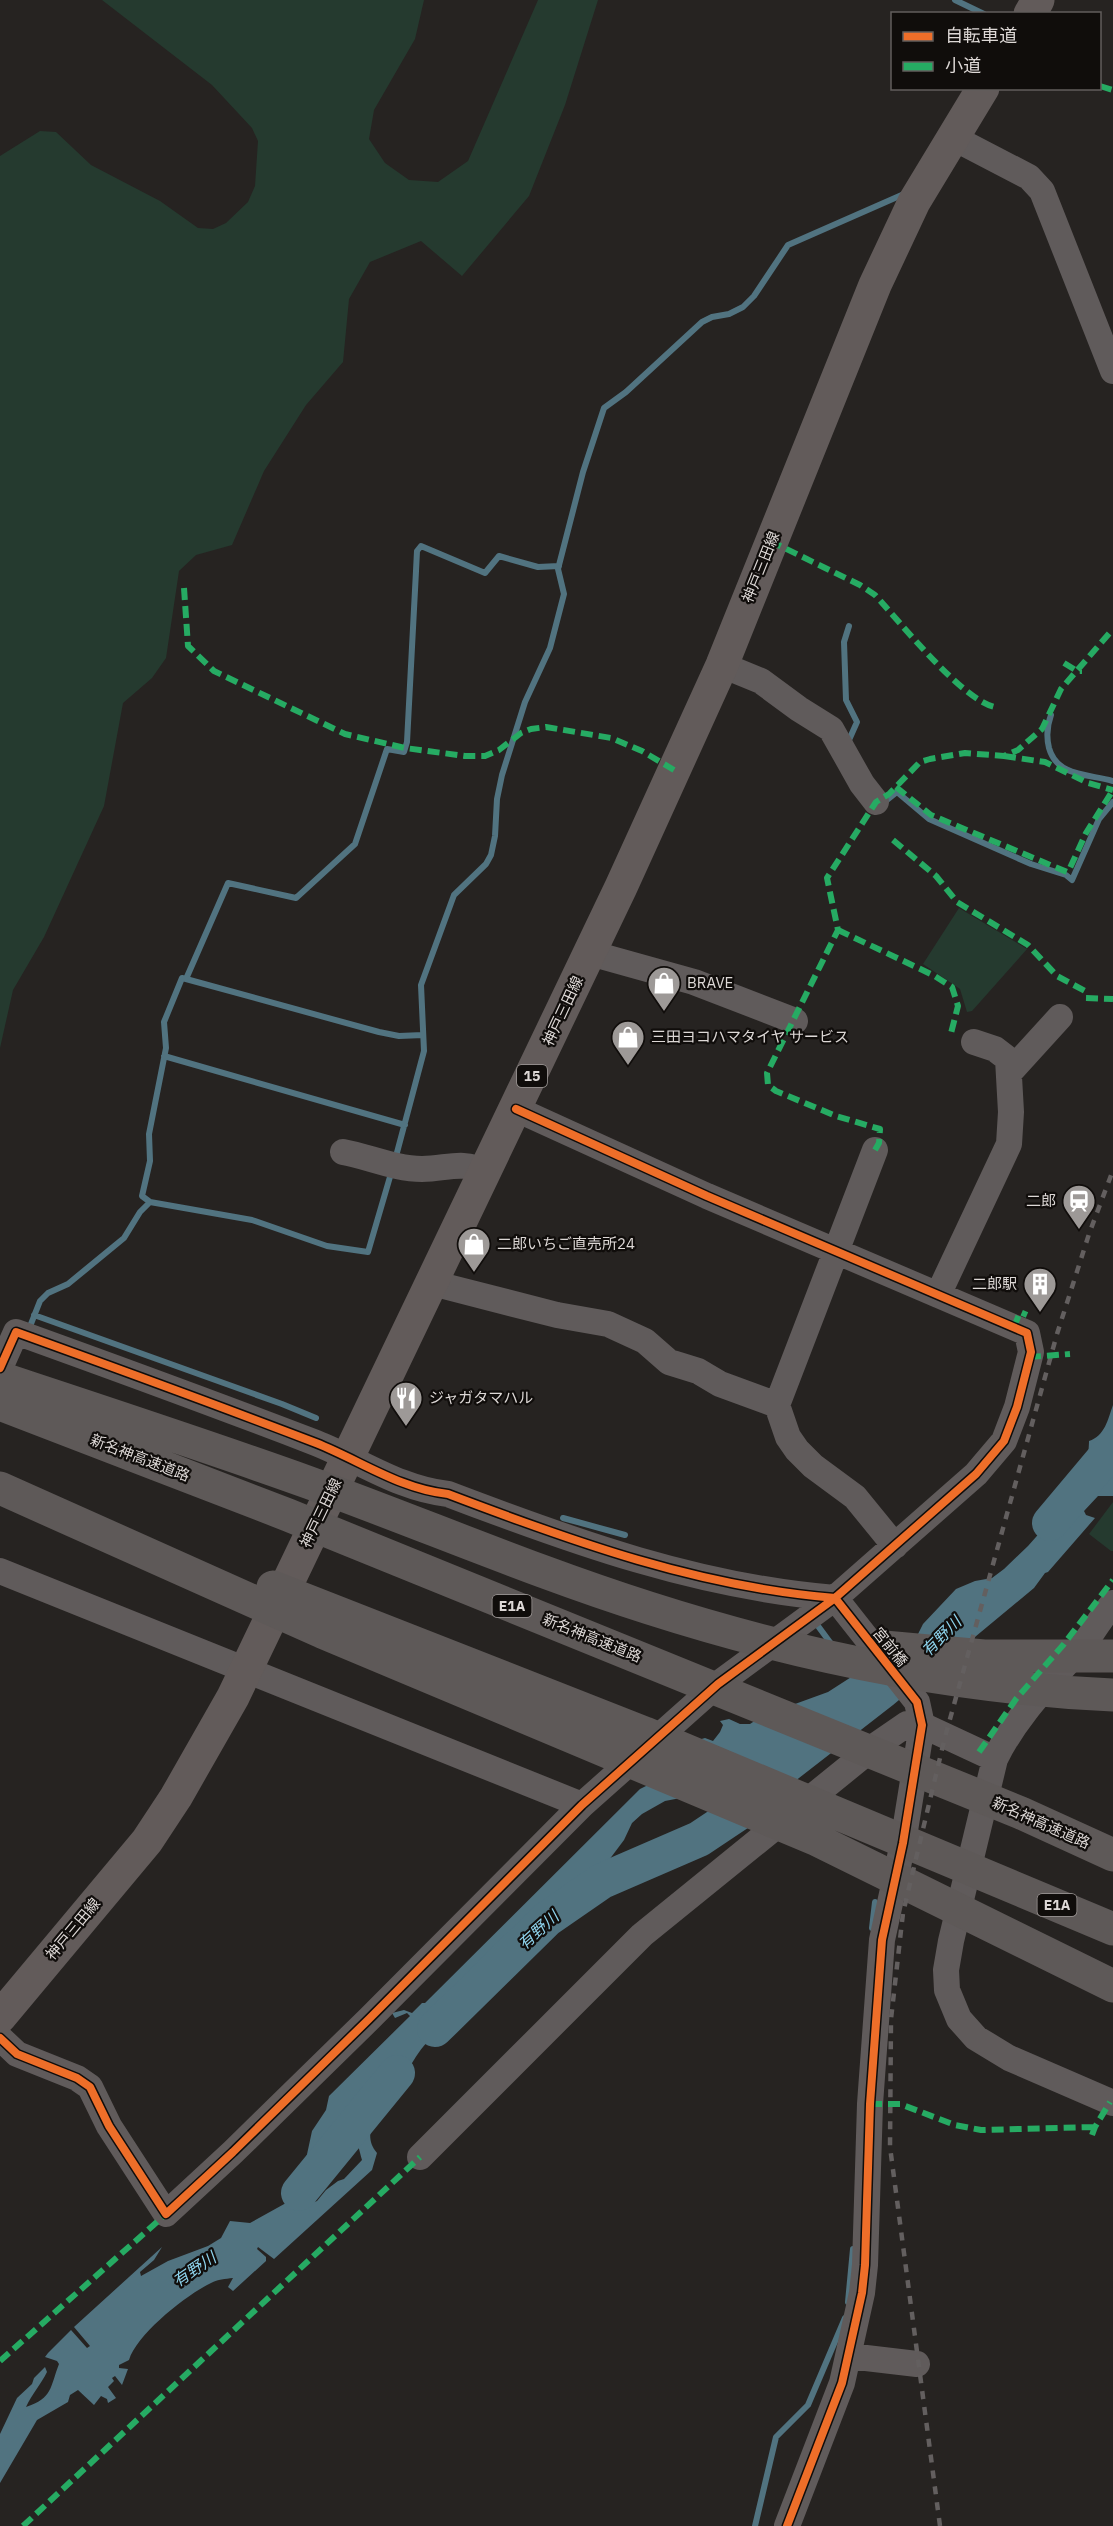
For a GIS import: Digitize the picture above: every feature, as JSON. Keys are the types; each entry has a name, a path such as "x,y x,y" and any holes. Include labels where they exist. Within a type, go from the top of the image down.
{"highway":[{"path":"0,1378 310,1483 648,1608 762,1641 861,1664 1025,1689 1113,1695"},
{"name":"新名神高速道路","path":"0,1404 288,1515 1022,1813 1113,1855"},
{"name":"E1A","path":"0,1480 645,1733 1113,1929"},
{"path":"0,1488 322,1632 814,1839 1113,1986"},
{"path":"648,1608 805,1636 892,1648 984,1656 1113,1656"},
{"path":"992,1927 1113,1995"}],"main road":[{"name":"神戸三田線","path":"0,2017 147,1840 198,1760 246,1670 590,953 722,665 875,285 914,202 982,90"}],"street":[{"path":"952,136 1029,177 1042,191 1113,371"},
{"path":"722,665 761,681 831,729 862,784 876,802"},
{"path":"590,953 694,982 795,1021"},
{"path":"1010,1072 1060,1017"},
{"path":"938,1296 1009,1144 1010,1072 1008,1059 994,1049 974,1042"},
{"path":"0,2038 17,2054 77,2078 90,2086 109,2126 166,2214 234,2152 378,2011 582,1804 718,1684 839,1604 895,1546 976,1474 1004,1441 1017,1407 1031,1352 1028,1334 516,1109"},
{"path":"875,1150 777,1405 788,1437 797,1450 813,1466 855,1497 895,1546"},
{"path":"343,1152 421,1169 456,1164 474,1166 486,1172"},
{"path":"432,1283 557,1315 608,1324 645,1341 669,1362 699,1371 720,1384 777,1405"},
{"path":"0,1368 16,1332 234,1411 326,1447 375,1472 428,1492 448,1494 601,1550 712,1579 839,1604"},
{"path":"0,1570 582,1804"},
{"path":"1113,1603 1085,1642 1023,1712 1007,1734 995,1759 946,1970 947,1990 959,2019 976,2038 1009,2058 1113,2103"},
{"name":"宮前橋","path":"839,1604 920,1714"},
{"path":"920,1714 995,1759"},
{"path":"420,2157 642,1935 875,1746 920,1714"},
{"path":"787,2526 842,2383 862,2293 866,2265 870,2104 882,1940 903,1843 920,1714"},
{"path":"849,2356 917,2364"}],"green space":[{"path":"102,0 424,0 415,39 374,110 369,139 385,163 409,180 438,182 468,161 538,0 598,0 565,105 529,196 462,276 421,241 370,262 349,299 343,362 306,405 264,471 232,545 196,555 179,571 166,658 152,678 123,703 104,806 44,937 13,990 0,1048 0,156 40,131 56,132 91,165 160,201 198,228 213,229 226,223 248,202 255,186 258,141 252,128 212,85"},
{"path":"959,908 1027,949 972,1011 967,1012 960,989 923,964"},
{"path":"1113,1502 1113,1551 1111,1551 1089,1534"}],"water":[{"path":"1113,1405 1113,1496 1098,1496 1084,1511 1086,1515 1095,1518 1034,1588 893,1705 781,1792 696,1795 665,1801 642,1814 632,1823 624,1840 609,1860 598,1865 490,1971 440,2031 422,2048 401,2086 389,2090 376,2114 371,2130 372,2146 377,2153 372,2170 274,2259 258,2247 257,2249 266,2257 266,2261 233,2291 228,2287 233,2278 216,2281 189,2296 164,2316 142,2339 129,2360 119,2365 119,2368 128,2369 122,2385 115,2376 112,2378 114,2381 108,2387 116,2398 108,2403 107,2399 101,2396 94,2405 78,2390 70,2395 68,2402 37,2420 0,2483 0,2434 17,2398 45,2367 47,2372 26,2407 41,2400 49,2391 59,2364 45,2357 48,2353 71,2330 87,2348 90,2346 74,2327 162,2247 154,2260 140,2272 141,2276 168,2261 208,2246 221,2238 230,2221 250,2223 286,2203 299,2191 308,2179 306,2159 312,2131 326,2110 329,2096 410,2016 407,2013 395,2018 392,2013 404,2010 412,2013 422,2003 425,2003 640,1789 718,1750 719,1746 711,1746 698,1740 705,1738 713,1741 723,1725 720,1721 729,1719 740,1724 750,1724 762,1716 828,1692 918,1634 923,1624 956,1589 975,1581 992,1578 1004,1569 1028,1546 1079,1485 1085,1487 1090,1480 1096,1464 1089,1457 1089,1441 1102,1431","holes":["369,2092 374,2093 373,2098 365,2104 368,2117 358,2137 362,2160 344,2179 338,2181 312,2203 312,2198 322,2186 325,2165 338,2134"]}],"waterway":[{"path":"955,0 980,12"},
{"path":"395,1160 424,1051 421,985 454,895 486,864 491,855 502,775 525,702 550,648 564,594 558,569 583,472 604,408 626,392 702,322 743,307 754,296 788,245 904,194"},
{"path":"150,1202 142,1196 150,1161 149,1134 166,1048 164,1022 182,978 186,979 228,883 296,898 355,844 387,749 404,752 407,742 417,551 421,546 485,573 499,556 538,567 559,566"},
{"path":"849,626 844,642 846,700 857,722 849,740 850,744"},
{"path":"1051,715 1047,731 1048,744 1053,757 1059,764 1075,773 1113,781"},
{"path":"887,800 897,792 929,819 1031,864 1066,875 1072,880 1099,819 1113,802"},
{"path":"186,979 379,1032 399,1036 423,1035"},
{"path":"164,1056 405,1125"},
{"path":"29,1329 40,1301 48,1293 68,1284 124,1238 140,1212 150,1202 252,1220 327,1246 368,1252 392,1170"},
{"path":"34,1315 316,1418"},
{"name":"有野川","path":"1050,1523 1113,1448"},
{"path":"563,1518 625,1535"},
{"path":"818,1626 832,1645"},
{"name":"有野川","path":"435,2029 547,1919 602,1881 699,1839 768,1793"},
{"path":"872,1928 875,1902"},
{"name":"有野川","path":"299,2193 397,2073"},
{"path":"848,2302 853,2249"},
{"path":"755,2526 776,2437 808,2405 845,2318"}],"railway":[{"path":"940,2526 890,2147 891,2019 903,1913 945,1737 1057,1334 1089,1234 1113,1170"}],"marked path":[{"path":"1101,86 1113,90"},
{"path":"770,541 860,585 875,595 949,676 981,701 995,707"},
{"path":"184,588 188,646 214,671 345,734 405,748 465,756 485,756 499,750 521,733 546,727 611,738 642,751 674,770"},
{"path":"875,1150 879,1143 880,1129 836,1116 776,1091 768,1085 767,1073 838,930 827,878 876,802 889,794 920,762 965,753 1004,756 1018,750 1042,729 1061,689 1113,629"},
{"path":"1064,663 1077,671 1082,671"},
{"path":"1004,756 1045,762 1088,783 1113,790"},
{"path":"896,787 931,815 1067,872 1086,833 1113,790"},
{"path":"893,840 936,876 957,902 1028,945 1057,976 1085,991"},
{"path":"838,930 933,975 952,987 958,1006 950,1037"},
{"path":"1086,998 1113,999"},
{"path":"1014,1327 1020,1312 1027,1315"},
{"path":"1029,1357 1070,1354"},
{"path":"979,1752 1016,1699 1064,1644 1113,1580"},
{"path":"1092,2135 1110,2102"},
{"path":"870,2104 900,2104 955,2125 981,2130 1095,2127"},
{"path":"23,2526 420,2157"},
{"path":"0,2361 166,2214"}],"cycle path":[{"path":"0,2038 17,2054 77,2078 90,2087 109,2126 166,2214 369,2019 582,1805 718,1684 835,1598 976,1474 1004,1441 1017,1407 1031,1352 1027,1333 707,1196 516,1109"},
{"path":"0,1368 16,1332 316,1443 413,1486 448,1494 590,1545 686,1573 735,1584 835,1598 917,1702 922,1725 903,1843 882,1940 870,2104 865,2265 862,2293 842,2383 787,2526"}],"place":[{"name":"BRAVE","path":"664,1012"},
{"name":"三田ヨコハマタイヤ サービス","path":"628,1066"},
{"name":"二郎","path":"1079,1230"},
{"name":"二郎いちご直売所24","path":"474,1273"},
{"name":"二郎駅","path":"1040,1313"},
{"name":"ジャガタマハル","path":"406,1427"}]}
